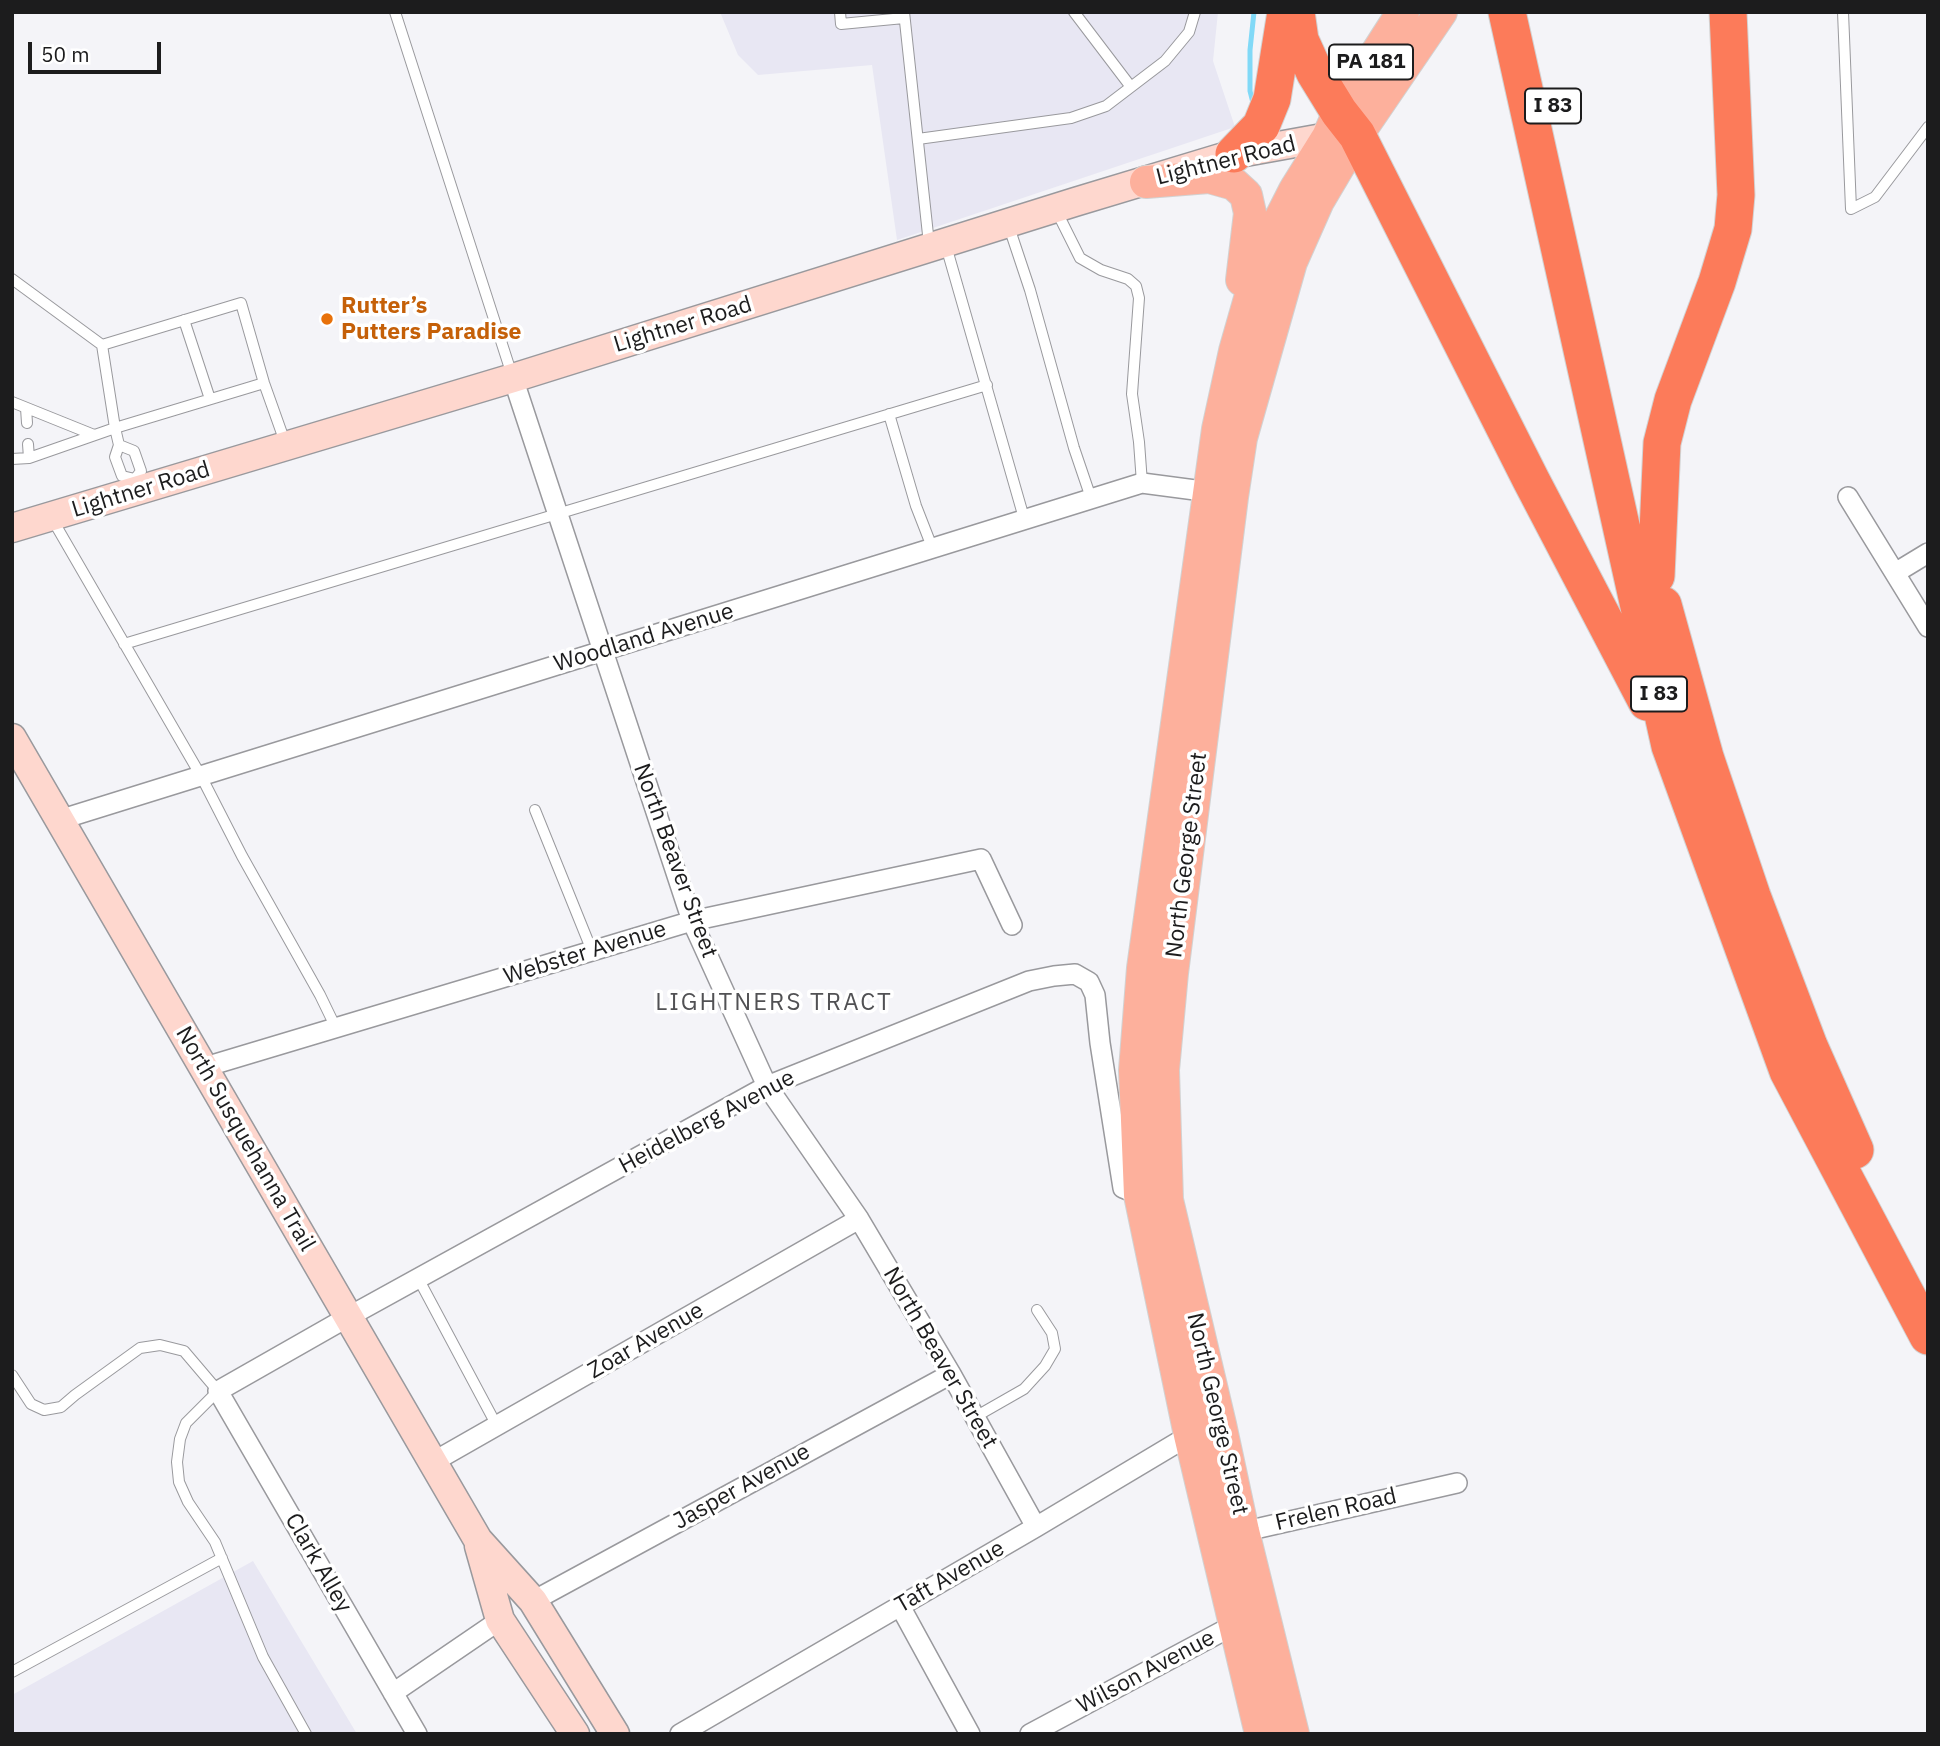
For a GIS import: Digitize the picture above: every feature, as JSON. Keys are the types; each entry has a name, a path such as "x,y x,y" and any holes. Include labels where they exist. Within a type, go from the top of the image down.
{"highway":[{"path":"1234,154 1261,126 1272,99 1286,12"},
{"path":"1296,12 1300,40 1341,128 1525,467 1670,746"},
{"name":"I 83","path":"1507,12 1670,746 1788,1071 1928,1336"},
{"name":"I 83","path":"1533,12 1656,576 1705,757 1744,874 1809,1046 1891,1226 1928,1295"},
{"path":"1656,576 1661,443 1673,400 1717,282 1733,229 1736,195 1728,12"}],"main road":[{"name":"North George Street","path":"1293,1734 1265,1618 1190,1435 1140,1195 1135,1070 1143,968 1221,494 1241,438 1292,262 1318,201 1341,128 1403,12"},
{"name":"North George Street","path":"1261,1734 1234,1625 1220,1424 1167,1200 1163,1070 1221,494 1218,429 1235,351 1264,253 1295,190 1341,128 1441,12"},
{"name":"Lightner Road","path":"12,528 136,485 287,446 513,378 1234,154 1341,128"},
{"path":"1146,182 1209,177 1234,184 1246,195 1250,213 1235,351"},
{"name":"North Susquehanna Trail","path":"12,738 478,1540 533,1601 615,1734"},
{"name":"North Susquehanna Trail","path":"478,1540 500,1620 575,1734"}],"street":[{"name":"North Beaver Street","path":"513,378 692,922 767,1086 859,1219 951,1374 1036,1527"},
{"name":"Woodland Avenue","path":"59,820 1142,483 1221,494"},
{"path":"1849,497 1928,627"},
{"path":"1895,573 1928,553"},
{"name":"Webster Avenue","path":"205,1067 692,922 981,859 1012,925"},
{"name":"Heidelberg Avenue","path":"218,1391 767,1086 1029,981 1075,974 1089,982 1095,995 1123,1188 1140,1195"},
{"name":"Zoar Avenue","path":"433,1462 859,1219"},
{"name":"Jasper Avenue","path":"533,1601 951,1374"},
{"name":"Clark Alley","path":"218,1391 417,1734"},
{"name":"Taft Avenue","path":"680,1734 1190,1435 1220,1424"},
{"name":"Frelen Road","path":"1229,1535 1457,1483"},
{"path":"900,1606 970,1734"},
{"name":"Wilson Avenue","path":"1030,1734 1234,1625 1265,1618"},
{"path":"393,1693 500,1620"}],"lane":[{"path":"395,12 513,378"},
{"path":"840,12 841,24 904,15 918,139 937,245 987,385 1024,518"},
{"path":"1074,12 1131,87"},
{"path":"918,139 1072,118 1106,106 1165,61 1189,32 1195,12"},
{"path":"1843,12 1852,209 1875,197 1928,127"},
{"path":"1055,208 1080,258 1101,270 1128,279 1136,286 1139,298 1132,394 1142,483"},
{"path":"1007,223 1030,290 1091,498"},
{"path":"12,278 102,345 119,445 115,457 122,476 136,485 141,471 134,451 119,445"},
{"path":"102,345 241,303 264,383 287,446"},
{"path":"184,320 210,399"},
{"path":"12,459 29,458 50,445 94,435 264,383"},
{"path":"124,644 987,385"},
{"path":"12,402 42,417 94,435"},
{"path":"26,408 27,423"},
{"path":"889,414 916,506 932,547"},
{"path":"28,444 29,458"},
{"path":"50,517 201,776 336,1028"},
{"path":"535,810 592,951"},
{"path":"418,1278 497,1426"},
{"path":"975,1417 1024,1389 1045,1366 1055,1349 1052,1333 1037,1310"},
{"path":"12,1376 31,1404 44,1410 61,1407 139,1349 160,1345 184,1351 218,1391 186,1423 180,1439 177,1462 179,1482 188,1502 215,1542 263,1657 306,1734"},
{"path":"12,1672 222,1558"}],"shaded area":[{"path":"720,12 1218,12 1213,61 1235,127 897,240 872,65 758,75 738,55"},
{"path":"253,1561 357,1734 12,1734 12,1695"}],"waterway":[{"path":"1253,103 1250,91 1250,50 1254,12"}],"place":[{"name":"Rutter’s Putters Paradise","path":"327,319"}],"district":[{"name":"LIGHTNERS TRACT","path":"774,1003"}]}
